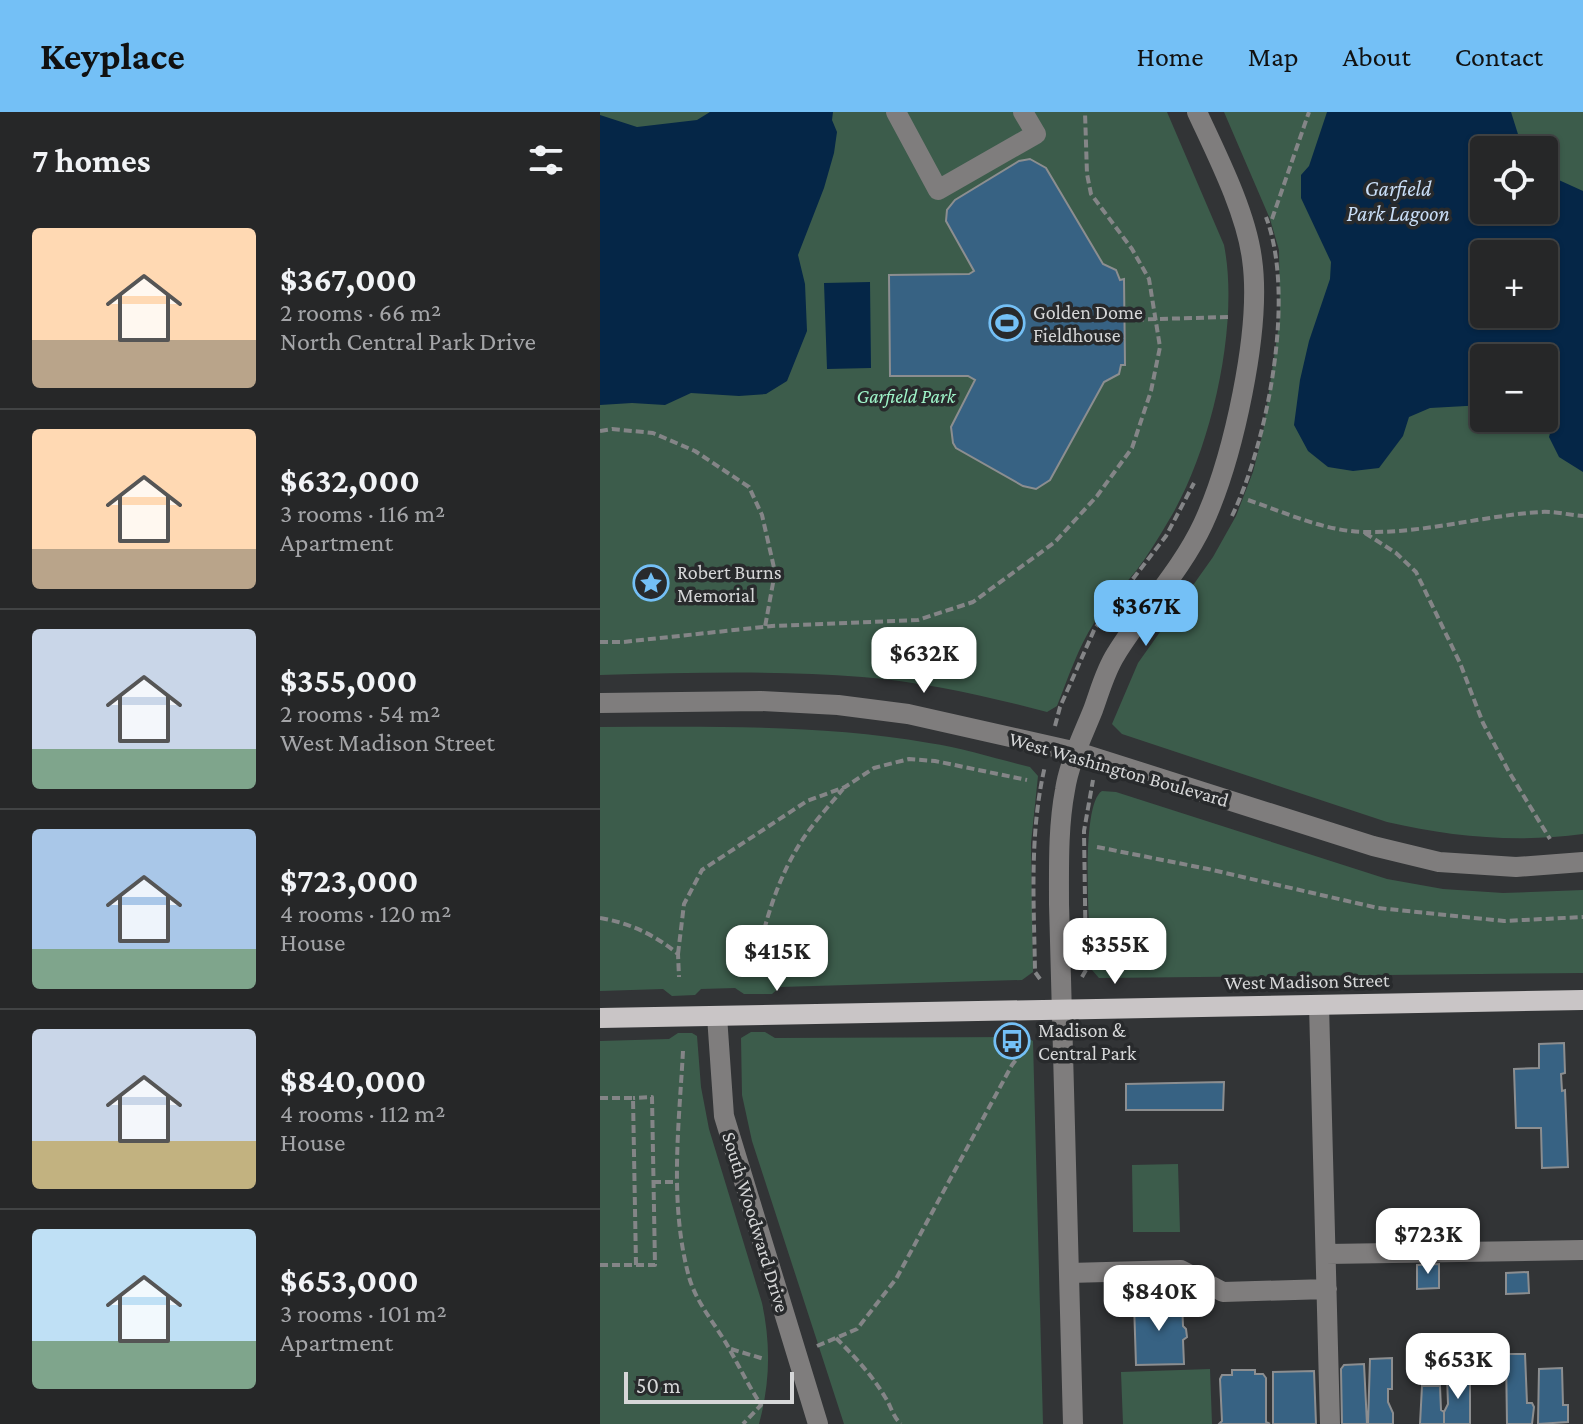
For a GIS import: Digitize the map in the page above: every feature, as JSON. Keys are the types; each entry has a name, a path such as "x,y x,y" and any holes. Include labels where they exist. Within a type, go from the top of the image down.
{"main road":[{"name":"West Madison Street","path":"600,1018 1583,1000"}],"street":[{"path":"896,112 938,190 1036,134 1023,112"},
{"path":"1073,1424 1059,848 1065,787 1110,664 1140,617 1178,567 1203,524 1229,452 1246,370 1254,283 1252,255 1224,168 1197,112"},
{"name":"West Washington Boulevard","path":"600,703 761,701 838,705 908,714 1077,752 1373,846 1439,862 1516,867 1583,862"},
{"path":"1319,1005 1330,1424"},
{"name":"South Woodward Drive","path":"717,1016 724,1116 818,1424"},
{"path":"1326,1254 1583,1250"},
{"path":"1069,1273 1181,1270 1223,1292 1327,1289"}],"path":[{"path":"600,642 765,627 918,620 973,602 1055,542 1097,496 1132,448 1151,391 1160,347 1149,279 1132,249 1091,194 1087,174 1085,112"},
{"path":"1272,219 1308,113"},
{"path":"1124,320 1230,317 1233,306"},
{"path":"600,431 612,429 653,433 695,451 749,487 762,515 775,572 765,627"},
{"path":"1059,712 1095,628 1166,536 1195,481"},
{"path":"1248,500 1304,520 1365,533 1543,512 1583,516"},
{"path":"1365,533 1396,553 1416,572 1460,663 1483,723 1550,839"},
{"path":"679,977 678,954 684,904 702,870 807,801 845,787 874,768 909,759 935,761 1027,780"},
{"path":"1037,975 1034,849 1042,779"},
{"path":"753,976 762,932 784,875 800,843 845,787"},
{"path":"1084,973 1084,831 1091,788"},
{"path":"1097,847 1378,908 1504,921 1583,917"},
{"path":"600,918 656,936 678,954"},
{"path":"1098,932 1137,932"},
{"path":"817,1346 857,1329 896,1279 1012,1065 1027,1045"},
{"path":"683,1051 675,1166 689,1279 762,1408 743,1424"},
{"path":"600,1098 652,1097 655,1265 600,1265"},
{"path":"633,1098 636,1265"},
{"path":"653,1182 677,1182"},
{"path":"836,1338 860,1363 901,1424"},
{"path":"730,1349 764,1359"}],"green space":[{"name":"Garfield Park","path":"600,112 1167,112 1224,245 1228,277 1225,349 1209,423 1184,492 1145,559 1088,633 1057,706 1047,712 955,690 862,677 764,673 600,675"},
{"path":"1224,112 1583,112 1583,834 1534,838 1484,837 1387,822 1122,734 1112,724 1138,663 1213,557 1236,516 1253,472 1263,432 1280,317 1279,250 1270,219"},
{"path":"600,727 847,732 942,745 1030,767 1038,776 1031,843 1033,972 1022,980 780,987 772,994 744,994 735,988 701,989 695,995 672,996 663,989 600,991"},
{"path":"1102,791 1116,792 1387,879 1443,889 1503,893 1583,890 1583,973 1099,978 1092,970 1088,846 1090,821 1095,802"},
{"path":"751,1032 765,1032 775,1038 1026,1037 1033,1041 1043,1424 844,1424 752,1141 742,1095 741,1038"},
{"path":"678,1033 697,1036 701,1087 709,1129 762,1303 768,1364 759,1424 600,1424 600,1041 669,1039"},
{"path":"1178,1164 1180,1232 1133,1232 1132,1165"},
{"path":"1210,1369 1212,1424 1123,1424 1121,1372"}],"water":[{"path":"710,112 833,112 832,120 837,132 834,153 798,255 805,284 807,331 787,381 766,394 691,393 665,405 600,405 600,115 637,127 697,120"},
{"name":"Garfield Park Lagoon","path":"1327,112 1511,112 1519,136 1470,136 1470,224 1558,224 1558,180 1583,191 1583,472 1559,457 1549,437 1550,432 1558,432 1558,344 1470,344 1470,406 1430,408 1409,417 1403,436 1379,468 1353,471 1328,467 1308,451 1294,425 1300,380 1309,341 1330,279 1331,262 1301,198 1301,175 1309,166"},
{"path":"870,282 871,368 827,369 824,283"}],"building":[{"name":"Golden Dome Fieldhouse","path":"1030,159 1046,168 1103,264 1116,270 1120,280 1124,279 1125,365 1121,365 1119,374 1104,382 1050,480 1036,489 1023,486 956,448 953,443 951,427 975,380 968,376 890,376 889,275 969,274 974,271 946,221 947,210 955,200 1019,161"},
{"path":"1564,1043 1565,1073 1561,1074 1562,1091 1565,1090 1568,1167 1542,1168 1541,1128 1516,1128 1514,1069 1539,1068 1539,1044"},
{"path":"1224,1082 1223,1110 1126,1110 1126,1084"},
{"path":"1439,1264 1439,1288 1417,1289 1417,1265"},
{"path":"1528,1272 1529,1293 1506,1294 1506,1273"},
{"path":"1182,1301 1183,1326 1187,1337 1183,1340 1184,1364 1136,1365 1134,1303"},
{"path":"1506,1354 1525,1354 1527,1403 1532,1403 1534,1407 1532,1424 1507,1424"},
{"path":"1392,1358 1392,1389 1388,1389 1388,1402 1393,1413 1393,1424 1368,1424 1370,1359"},
{"path":"1364,1364 1367,1424 1342,1424 1341,1369 1344,1365"},
{"path":"1562,1368 1563,1405 1568,1405 1568,1422 1538,1424 1539,1369"},
{"path":"1232,1370 1255,1370 1255,1374 1263,1374 1266,1378 1266,1422 1270,1424 1219,1424 1222,1421 1220,1379 1222,1375 1232,1375"},
{"path":"1314,1371 1316,1424 1273,1424 1273,1372"},
{"path":"1447,1376 1470,1376 1470,1424 1444,1424 1448,1404"},
{"path":"1422,1386 1440,1386 1444,1424 1420,1424"}],"place":[{"name":"Golden Dome Fieldhouse","path":"1007,323"},
{"name":"Robert Burns Memorial","path":"651,583"},
{"name":"Madison & Central Park","path":"1012,1041"}]}
